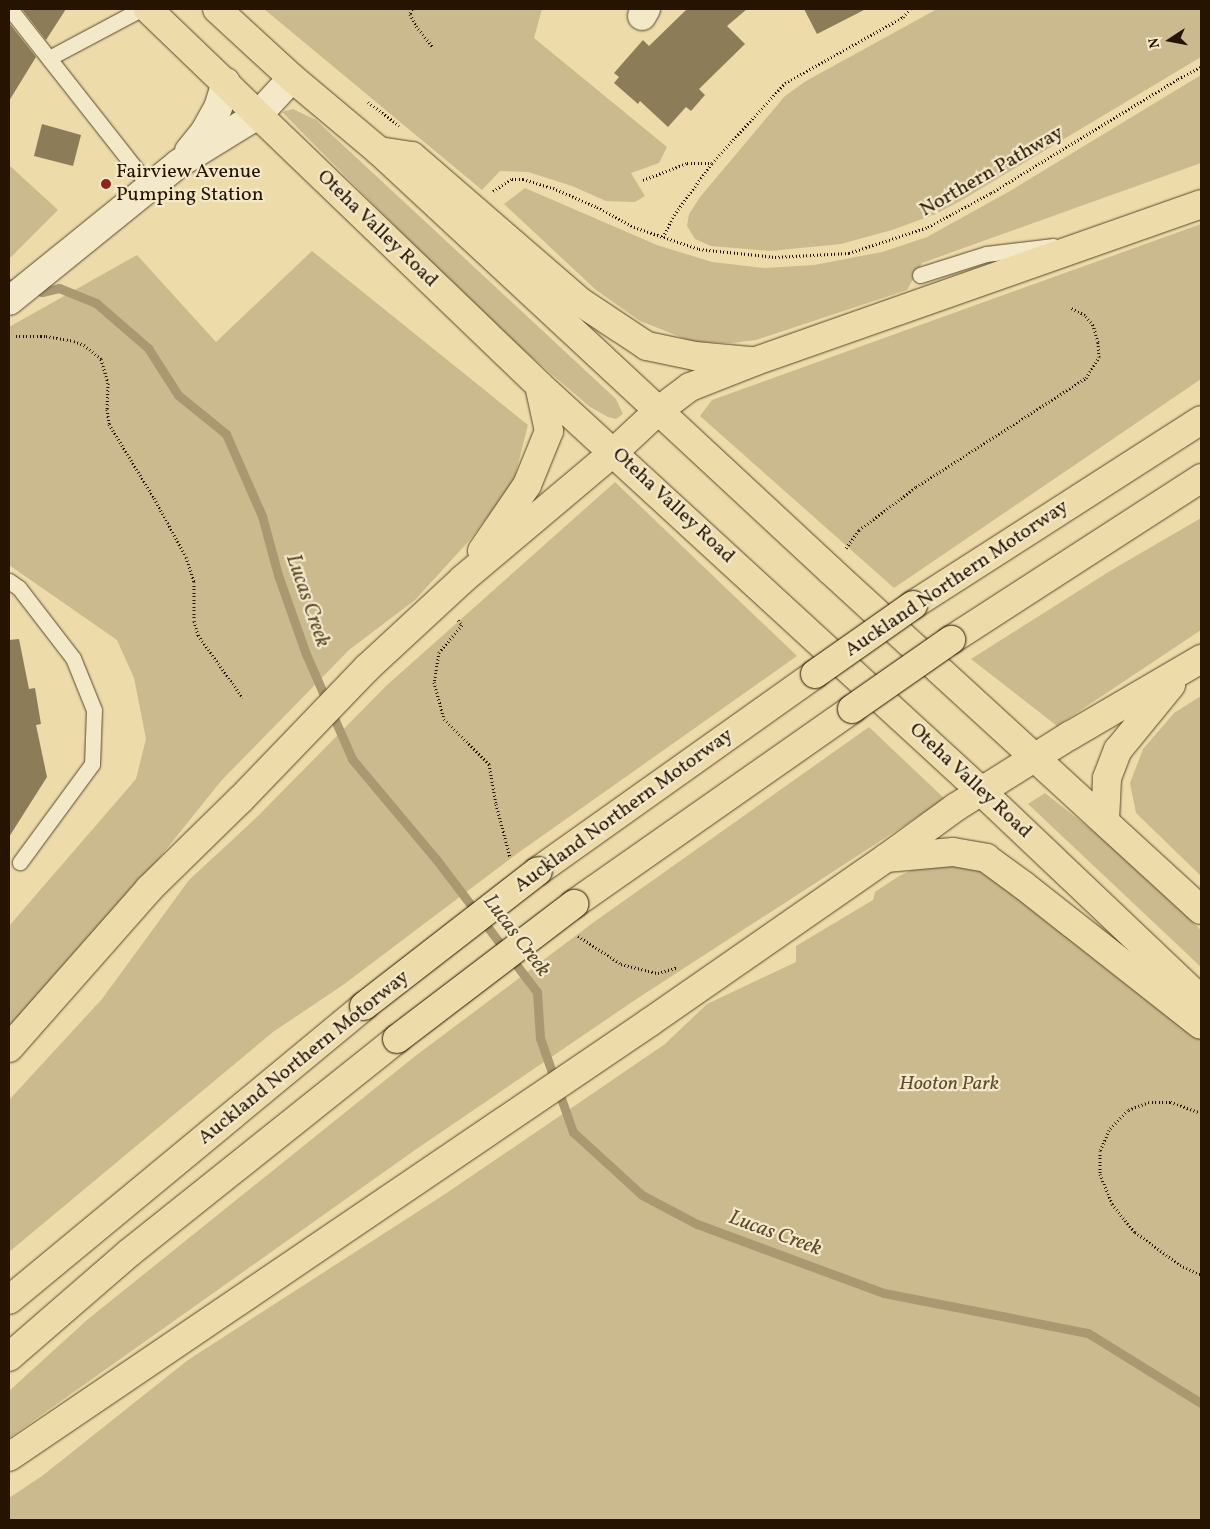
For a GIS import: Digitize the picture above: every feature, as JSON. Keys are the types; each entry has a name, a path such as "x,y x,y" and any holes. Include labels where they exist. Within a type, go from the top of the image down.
{"main road":[{"name":"Oteha Valley Road","path":"148,9 539,385 981,791 1201,1000"},
{"path":"217,9 292,78 378,151 830,570 1201,910"},
{"path":"378,151 412,156 582,303 647,346 695,356 756,361"},
{"path":"9,1048 149,890 240,800 368,668 463,579 614,452 658,411 690,387 756,361 1201,204"},
{"path":"463,579 526,485 549,431 539,385"},
{"name":"Auckland Northern Motorway","path":"9,1300 364,1006 538,871 913,605 1201,420"},
{"path":"9,1357 129,1253 396,1039 574,904 951,640 1201,478"},
{"path":"9,1457 650,1022 981,791 1192,665"},
{"path":"1105,821 1107,778 1118,750 1192,665"},
{"path":"886,858 953,852 986,858 1024,885 1201,1025"}],"street":[{"path":"9,301 178,164 258,115 292,78"},
{"path":"178,164 205,131 218,108 226,82"}],"lane":[{"path":"10,9 150,187"},
{"path":"48,58 141,9"},
{"path":"920,275 986,254 1101,240"},
{"path":"9,581 19,588 73,658 94,710 92,764 20,862"}],"path":[{"path":"412,9 410,14 416,26 432,47"},
{"path":"663,237 674,215 712,163 785,83 903,17 910,9"},
{"name":"Northern Pathway","path":"475,210 498,186 512,179 523,180 552,188 597,207 634,227 699,249 775,257 849,253 928,227 968,206 1178,79 1201,68"},
{"path":"643,180 687,163 712,163"},
{"path":"830,570 859,530 916,487 1086,378 1099,357 1098,342 1093,325 1085,315 1071,308"},
{"path":"9,336 46,336 74,341 84,345 101,359 108,383 107,409 109,424 154,498 186,557 194,582 194,621 198,635 243,698"},
{"path":"1201,1113 1170,1102 1148,1102 1128,1110 1109,1130 1100,1150 1100,1174 1112,1204 1135,1232 1180,1265 1201,1275"}],"green space":[{"path":"264,9 542,9 534,38 667,147 659,163 631,173 645,196 635,202 606,201 572,186 528,172 500,171 482,190"},
{"path":"937,9 1201,9 1201,57 962,200 936,214 892,230 841,244 770,251 711,246 695,239 687,226 689,214 700,197 785,96 806,81"},
{"path":"1201,75 1201,163 922,263 907,290 756,340 731,343 693,342 640,321 596,290 504,204 525,188 657,245 712,262 765,268 814,265 882,252 927,237 1010,191"},
{"path":"293,109 316,120 616,399 623,414 616,419 608,417 590,407 484,316 282,112"},
{"path":"9,165 58,210 9,259"},
{"path":"1201,224 1201,379 894,588 700,416 712,400"},
{"path":"312,251 528,425 513,484 468,542 415,600 349,650 221,781 152,867 9,1028 9,926 136,779 146,739 134,678 117,640 9,565 9,327 137,255 216,342"},
{"path":"615,482 797,656 518,853 343,985 273,1032 9,1252 9,1100 102,999 189,880 257,817 386,686"},
{"path":"1201,518 1201,630 1057,726 971,659 1110,571"},
{"path":"1201,696 1201,876 1136,813 1130,783 1143,749 1174,713"},
{"path":"869,727 945,799 635,1000 415,1150 9,1438 9,1391 87,1320 414,1057 594,922"},
{"path":"1045,793 1122,854 1201,930 1201,967 1028,804"},
{"name":"Hooton Park","path":"971,863 1201,1033 1201,1520 9,1520 9,1498 42,1476 188,1360 445,1194 665,1044 707,1004 796,962 796,946 873,900 875,892 899,876 925,864"}],"building":[{"path":"22,9 66,9 46,40"},
{"path":"687,9 747,9 727,26 745,44 699,89 705,95 691,111 686,107 668,127 640,101 638,104 614,83 619,77 614,73 643,40 649,46"},
{"path":"804,9 866,9 817,34"},
{"path":"9,23 36,57 9,101"},
{"path":"42,124 81,135 73,166 34,156"},
{"path":"19,639 29,689 35,688 41,724 36,725 47,777 9,837 9,640"}],"waterway":[{"name":"Lucas Creek","path":"9,283 42,292 59,288 96,303 148,348 178,395 226,434 262,516 278,575 306,654 352,759 436,859 537,992 540,1038 573,1132 642,1195 697,1224 884,1293 1088,1333 1201,1403"}],"place":[{"name":"Fairview Avenue Pumping Station","path":"106,184"}]}
